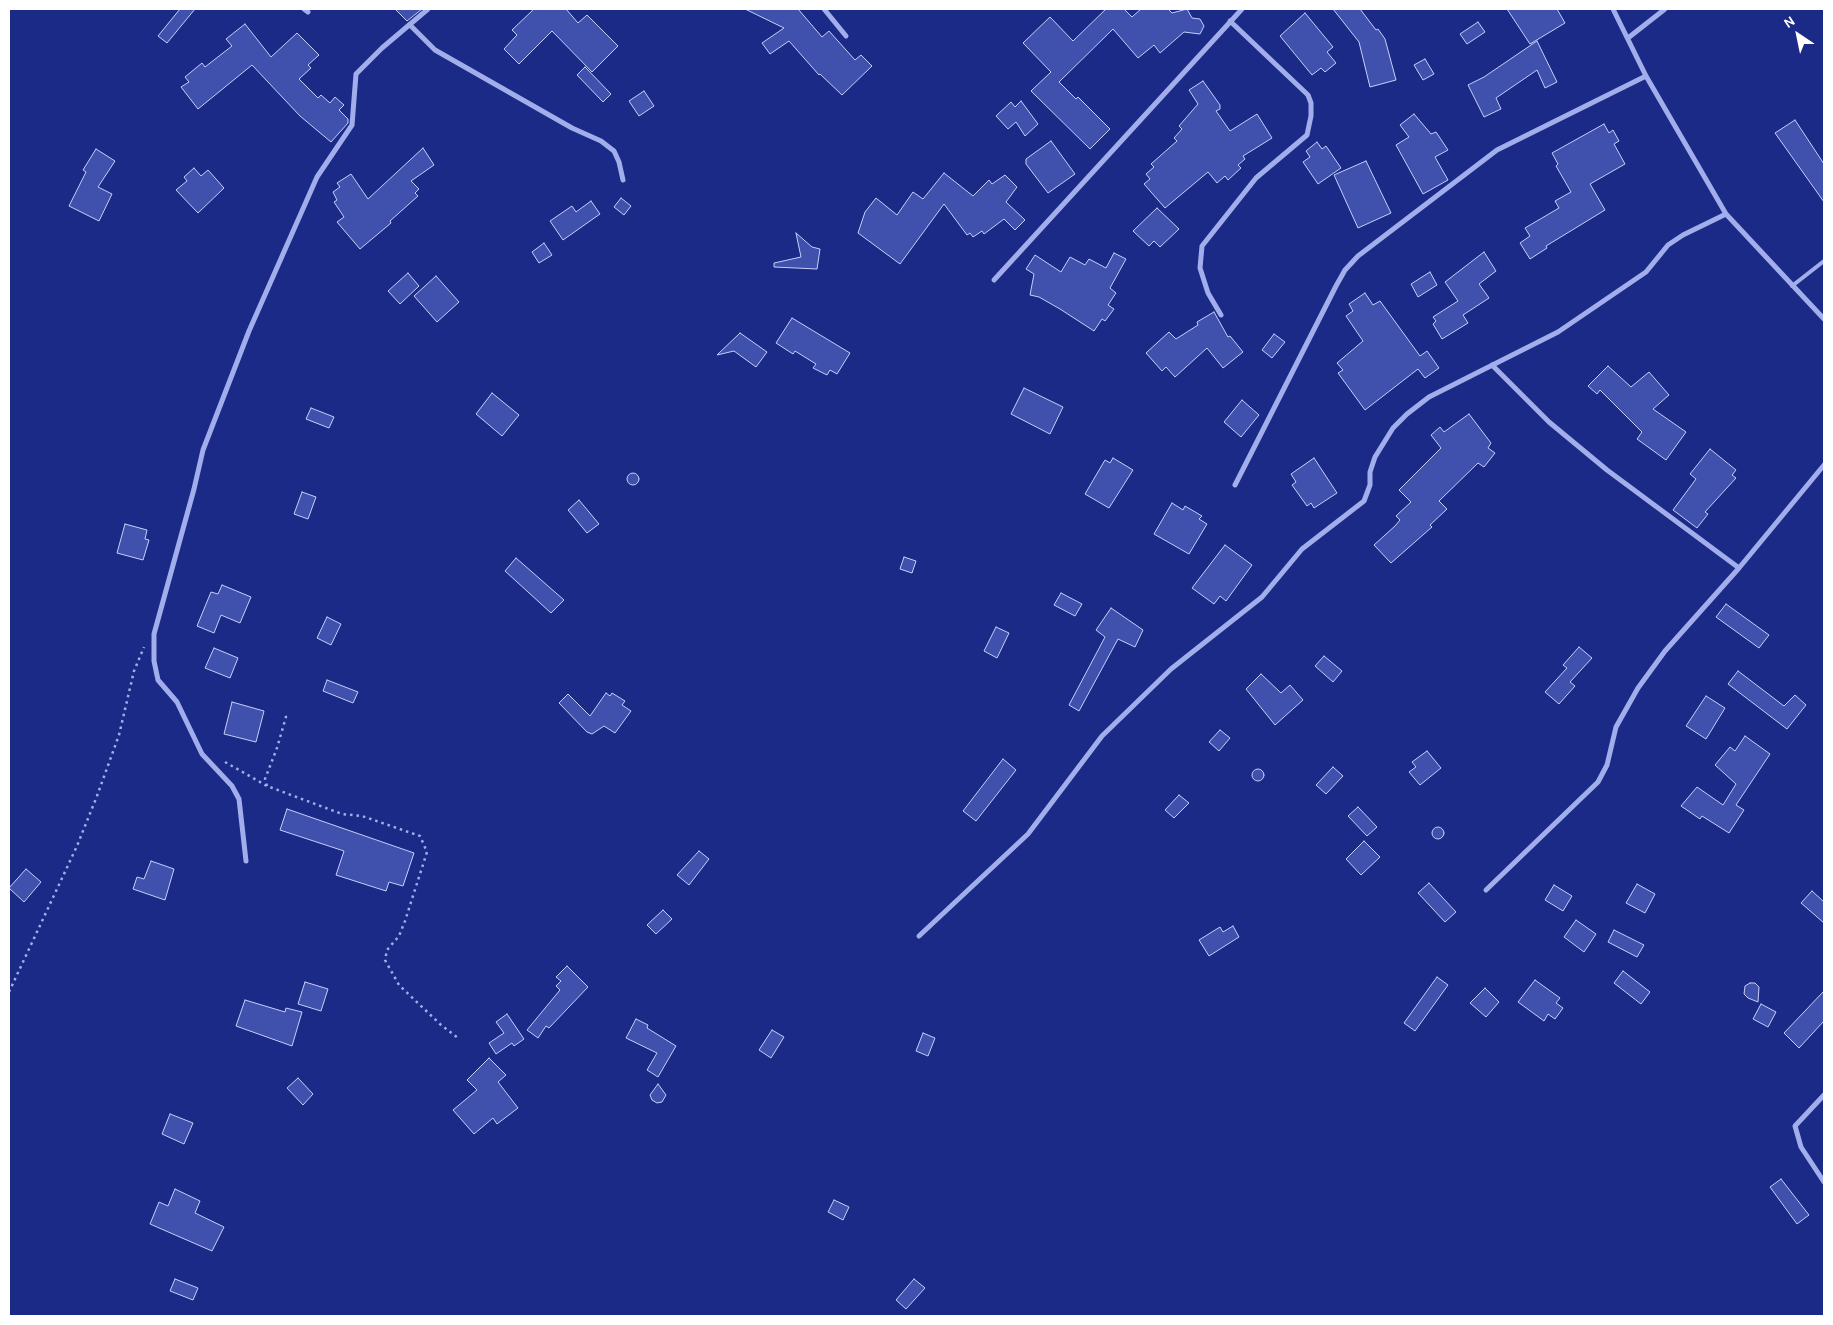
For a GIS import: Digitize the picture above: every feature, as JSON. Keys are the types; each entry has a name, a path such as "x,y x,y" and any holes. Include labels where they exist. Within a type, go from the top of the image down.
{"street":[{"path":"246,861 238,799 232,786 202,754 177,702 158,680 154,660 154,634 203,450 249,331 317,178 352,125 356,74 382,48 428,9"},
{"path":"824,9 846,36"},
{"path":"994,280 1242,9"},
{"path":"1613,9 1646,76 1726,214 1824,319"},
{"path":"1628,38 1664,9"},
{"path":"1221,315 1208,293 1200,268 1202,246 1256,178 1307,135 1310,130 1311,116 1311,103 1308,95 1230,21"},
{"path":"410,25 435,50 572,128 601,141 614,151 619,162 623,180"},
{"path":"1235,485 1336,286 1345,270 1358,256 1498,150 1646,76"},
{"path":"919,936 1028,834 1102,736 1171,669 1262,597 1302,549 1364,501 1370,485 1370,472 1375,457 1394,428 1407,414 1429,397 1558,332 1646,272 1668,244 1726,214"},
{"path":"1492,365 1549,422 1592,458 1739,568"},
{"path":"1486,890 1598,782 1607,765 1616,727 1638,688 1665,651 1739,568 1824,465"},
{"path":"1824,1095 1795,1126 1801,1147 1824,1182"}],"lane":[{"path":"1792,286 1824,261"}],"path":[{"path":"9,992 77,846 119,735 134,671 142,650 154,634"},
{"path":"267,786 265,779 286,717 284,713"},
{"path":"222,760 267,786 342,814 362,816 420,836 428,852 405,921 399,936 387,950 385,960 399,985 441,1025 458,1038"}],"building":[{"path":"180,9 195,9 167,43 158,36"},
{"path":"395,9 422,9 407,21"},
{"path":"534,9 566,9 578,23 587,15 618,46 592,72 552,31 519,64 504,49 517,35 512,30"},
{"path":"745,9 798,9 822,37 829,31 855,60 861,55 872,66 842,95 819,75 789,41 770,54 762,43 784,28"},
{"path":"1106,9 1124,9 1132,17 1141,9 1168,9 1172,13 1187,9 1192,18 1200,19 1204,26 1200,34 1184,32 1160,53 1154,45 1138,58 1113,29 1059,82 1076,99 1078,97 1110,129 1090,149 1031,91 1051,72 1023,43 1050,17 1073,41"},
{"path":"1333,9 1360,9 1376,30 1378,29 1385,39 1396,80 1370,87 1359,42"},
{"path":"1507,9 1557,9 1565,23 1530,44"},
{"path":"1305,13 1333,47 1327,52 1336,63 1325,72 1321,68 1312,75 1280,36"},
{"path":"1478,22 1485,32 1467,44 1460,34"},
{"path":"245,24 271,57 297,33 319,55 308,65 311,68 299,79 318,98 321,95 330,103 335,97 344,105 339,110 348,119 348,123 331,142 300,116 252,65 198,109 181,87 189,82 185,77 202,63 205,67 232,46 226,39"},
{"path":"1537,41 1557,82 1545,88 1537,70 1496,98 1501,109 1484,117 1468,85 1484,77"},
{"path":"1425,59 1434,74 1423,80 1414,65"},
{"path":"585,67 611,94 603,102 577,75"},
{"path":"1203,81 1220,105 1220,109 1216,111 1230,131 1257,114 1272,138 1243,156 1245,159 1238,165 1241,168 1228,180 1225,176 1217,183 1208,172 1165,208 1144,184 1150,179 1146,174 1154,167 1151,164 1177,141 1174,138 1182,129 1179,126 1198,104 1189,90"},
{"path":"644,91 654,106 639,116 629,101"},
{"path":"1021,101 1038,124 1025,136 1016,122 1008,129 996,116 1011,102 1015,107"},
{"path":"1414,114 1431,134 1436,132 1448,150 1435,157 1448,180 1423,194 1396,145 1409,137 1400,125"},
{"path":"1795,120 1824,164 1824,202 1775,133"},
{"path":"1604,124 1609,133 1613,130 1619,141 1614,144 1625,164 1590,184 1605,210 1546,246 1547,248 1530,259 1520,243 1530,236 1525,228 1559,208 1555,201 1571,192 1556,166 1558,164 1552,153"},
{"path":"1051,141 1075,174 1048,193 1026,164 1026,159"},
{"path":"1317,142 1322,149 1326,146 1341,168 1318,184 1303,162 1310,157 1306,151"},
{"path":"423,148 434,165 411,181 419,189 415,193 418,196 390,221 391,223 360,249 337,222 344,217 334,202 337,200 333,192 340,187 337,183 351,174 368,199"},
{"path":"96,149 115,161 98,187 112,194 99,221 69,206 86,172 83,170"},
{"path":"1366,161 1391,213 1358,228 1334,175"},
{"path":"194,168 201,176 208,170 224,188 198,213 176,190 187,181 184,177"},
{"path":"944,173 973,196 989,180 992,184 1005,175 1017,187 1006,202 1025,220 1015,230 1004,219 984,234 982,231 973,237 970,233 967,235 944,204 900,264 858,233 865,212 876,198 897,215 913,192 923,199"},
{"path":"621,198 631,206 624,215 614,207"},
{"path":"591,201 600,214 563,240 550,221 572,206 576,212"},
{"path":"1157,208 1179,229 1160,247 1154,241 1149,246 1133,231"},
{"path":"796,233 812,247 820,249 817,269 774,267 774,263 801,257"},
{"path":"544,243 552,255 539,263 532,252"},
{"path":"1484,252 1496,271 1479,284 1489,298 1463,315 1468,323 1442,339 1433,324 1436,321 1433,317 1458,301 1445,282"},
{"path":"1114,253 1126,259 1110,288 1116,293 1108,305 1114,309 1105,321 1102,319 1094,331 1039,297 1030,295 1034,274 1026,269 1035,255 1061,272 1070,257 1085,265 1089,259 1106,268"},
{"path":"1430,272 1437,285 1418,297 1411,284"},
{"path":"408,273 419,286 400,304 388,291"},
{"path":"436,276 459,302 437,322 414,296"},
{"path":"1365,293 1373,305 1380,301 1420,356 1427,351 1439,368 1425,378 1418,369 1365,410 1338,373 1343,370 1337,363 1363,341 1346,316 1353,311 1349,304"},
{"path":"1214,312 1228,337 1230,336 1243,352 1223,368 1207,348 1175,377 1166,367 1162,371 1146,353 1169,332 1176,339 1198,325 1197,322"},
{"path":"792,318 850,353 837,374 830,370 827,375 813,368 816,364 795,351 793,354 776,343"},
{"path":"740,333 767,352 756,367 734,351 717,355"},
{"path":"1274,334 1285,342 1272,358 1262,350"},
{"path":"1608,366 1631,387 1649,372 1669,395 1653,409 1686,432 1666,460 1637,439 1642,432 1600,390 1597,394 1588,386"},
{"path":"1024,388 1063,407 1050,434 1011,414"},
{"path":"492,393 519,415 502,436 476,414"},
{"path":"1242,400 1259,415 1241,437 1224,422"},
{"path":"311,408 334,417 329,428 306,419"},
{"path":"1469,414 1491,443 1488,448 1495,453 1484,467 1478,463 1439,501 1447,509 1430,525 1432,527 1391,563 1374,545 1395,526 1400,520 1396,516 1411,502 1399,490 1441,448 1431,435 1440,427 1444,432"},
{"path":"1710,449 1736,470 1732,475 1736,478 1705,512 1708,514 1697,528 1673,510 1696,479 1690,474"},
{"path":"1113,458 1133,470 1109,508 1085,494 1105,460 1110,463"},
{"path":"1314,458 1337,493 1314,508 1311,503 1307,506 1292,485 1296,482 1291,474"},
{"path":"631,473 635,473 639,479 635,485 631,485 627,481 627,477"},
{"path":"302,492 316,497 308,519 294,514"},
{"path":"579,500 599,524 587,533 568,510"},
{"path":"1172,503 1183,510 1185,506 1202,516 1199,519 1207,524 1189,554 1154,534"},
{"path":"125,524 147,530 145,539 149,540 143,560 117,553"},
{"path":"1225,545 1252,565 1226,601 1220,596 1214,604 1192,588"},
{"path":"904,557 916,561 912,573 900,569"},
{"path":"516,558 564,600 551,613 505,571"},
{"path":"222,585 251,597 240,623 221,615 214,633 197,626 211,592 218,594"},
{"path":"1061,593 1082,604 1075,616 1054,605"},
{"path":"1726,604 1769,635 1759,648 1716,617"},
{"path":"1111,608 1143,630 1135,647 1118,639 1079,711 1069,705 1105,637 1096,630"},
{"path":"327,617 341,624 331,645 317,638"},
{"path":"996,627 1009,633 997,658 984,651"},
{"path":"1579,647 1592,658 1570,682 1575,686 1559,704 1545,692 1567,668 1563,665"},
{"path":"214,648 238,658 230,678 205,668"},
{"path":"1324,656 1342,671 1333,682 1315,666"},
{"path":"1738,671 1784,706 1795,695 1806,705 1787,729 1728,684"},
{"path":"1261,674 1281,693 1290,685 1303,700 1275,725 1246,689"},
{"path":"327,680 358,692 353,703 323,691"},
{"path":"606,693 610,696 612,693 625,701 622,705 631,711 615,733 604,726 592,734 587,732 559,703 568,694 590,716"},
{"path":"1706,696 1725,708 1706,739 1686,726"},
{"path":"232,702 264,711 256,742 224,734"},
{"path":"1220,730 1230,738 1219,751 1209,742"},
{"path":"1745,736 1770,754 1736,805 1744,810 1729,833 1702,816 1700,819 1681,806 1697,787 1723,805 1736,784 1715,765 1730,747 1735,751"},
{"path":"1427,751 1441,768 1420,785 1409,772 1416,767 1412,762"},
{"path":"1003,759 1016,770 976,821 963,811"},
{"path":"1333,767 1343,776 1326,794 1316,785"},
{"path":"1260,769 1263,770 1263,780 1256,781 1253,780 1252,773 1253,770"},
{"path":"1179,795 1189,803 1174,818 1165,810"},
{"path":"1358,807 1377,827 1367,836 1348,816"},
{"path":"287,809 414,853 403,886 389,882 386,891 336,875 344,851 280,830"},
{"path":"1440,827 1443,828 1443,838 1436,839 1433,838 1432,831 1433,828"},
{"path":"1364,841 1380,857 1361,875 1346,859"},
{"path":"699,851 709,859 689,885 677,875"},
{"path":"151,861 174,869 165,900 133,889 137,877 144,879"},
{"path":"26,869 41,882 24,902 9,888"},
{"path":"1429,883 1456,912 1445,922 1418,893"},
{"path":"1637,884 1655,894 1645,913 1626,903"},
{"path":"1554,885 1572,896 1563,911 1545,900"},
{"path":"1812,891 1824,902 1824,923 1801,903"},
{"path":"663,910 672,919 656,934 647,925"},
{"path":"1576,920 1596,934 1584,952 1564,937"},
{"path":"1233,926 1239,937 1209,956 1199,940 1220,927 1223,932"},
{"path":"1614,930 1644,945 1637,957 1608,942"},
{"path":"567,966 588,987 549,1028 546,1026 538,1038 527,1030 560,990 556,986 561,981 556,977"},
{"path":"1623,971 1650,992 1641,1004 1614,983"},
{"path":"1437,977 1448,985 1415,1031 1404,1023"},
{"path":"1535,980 1560,998 1556,1003 1563,1008 1555,1019 1548,1014 1544,1021 1518,1002"},
{"path":"305,982 328,989 321,1011 298,1004"},
{"path":"1755,983 1759,987 1758,1002 1744,994 1745,986"},
{"path":"1485,988 1499,1002 1486,1017 1470,1003"},
{"path":"1824,991 1824,1021 1799,1048 1784,1033"},
{"path":"245,1000 285,1012 286,1008 302,1012 292,1046 236,1026"},
{"path":"1761,1004 1776,1012 1768,1027 1753,1019"},
{"path":"507,1014 524,1039 514,1046 512,1043 496,1054 489,1043 504,1033 496,1022"},
{"path":"636,1019 648,1025 647,1028 676,1046 658,1077 647,1070 657,1053 626,1038"},
{"path":"772,1030 784,1037 771,1058 759,1050"},
{"path":"923,1033 935,1038 928,1056 916,1051"},
{"path":"489,1058 506,1075 498,1082 518,1108 497,1124 493,1118 474,1134 453,1110 477,1090 467,1080"},
{"path":"298,1078 313,1094 303,1105 287,1088"},
{"path":"658,1084 666,1095 662,1102 657,1103 652,1100 650,1095"},
{"path":"170,1114 193,1123 184,1144 162,1134"},
{"path":"1781,1179 1809,1215 1797,1224 1770,1187"},
{"path":"175,1189 200,1201 195,1213 224,1227 212,1251 150,1224 159,1202 168,1206"},
{"path":"834,1200 849,1207 843,1220 828,1212"},
{"path":"175,1279 198,1288 193,1300 170,1291"},
{"path":"914,1279 925,1288 906,1309 896,1300"}]}
